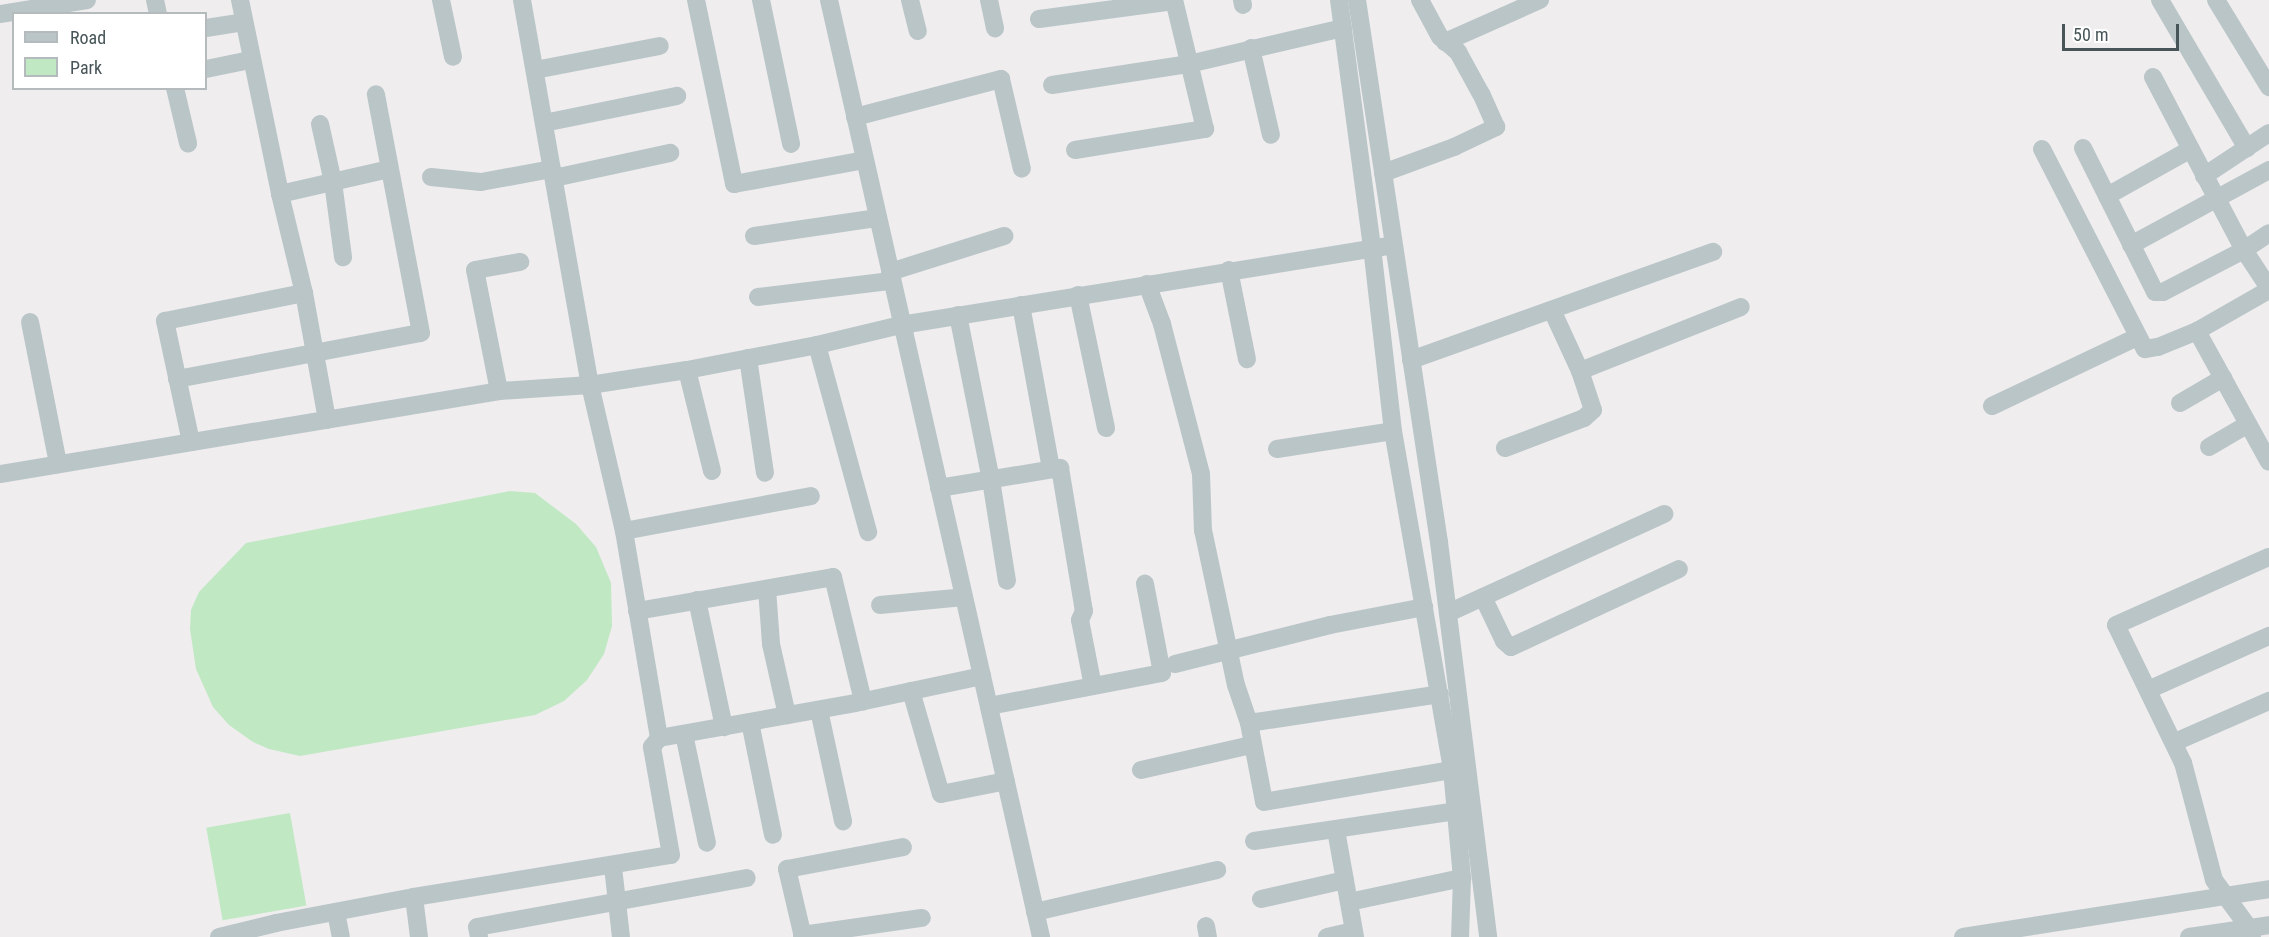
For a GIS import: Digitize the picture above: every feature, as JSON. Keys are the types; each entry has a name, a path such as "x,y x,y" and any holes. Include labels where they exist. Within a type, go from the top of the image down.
{"street":[{"path":"12,12 87,0"},
{"path":"240,0 250,60 304,293 327,420"},
{"path":"441,0 453,57"},
{"path":"696,0 734,184 865,160"},
{"path":"761,0 791,144"},
{"path":"829,0 1041,937"},
{"path":"910,0 918,30"},
{"path":"989,0 995,28"},
{"path":"1039,19 1174,0 1205,129 1075,150"},
{"path":"1339,0 1372,246 1393,431 1452,770 1462,878 1460,937"},
{"path":"1357,0 1448,613 1488,937"},
{"path":"1383,173 1455,147 1496,127 1458,52 1440,37 1420,0"},
{"path":"1445,42 1540,0"},
{"path":"2160,0 2247,148"},
{"path":"2216,0 2269,87"},
{"path":"526,1 535,70 591,385 624,531 659,738"},
{"path":"207,28 244,22"},
{"path":"1052,85 1189,63 1343,28"},
{"path":"535,70 660,46"},
{"path":"1251,48 1271,135"},
{"path":"207,69 250,60"},
{"path":"2042,149 2137,337 2142,345 2150,350 2197,331 2269,289 2244,250 2153,77"},
{"path":"855,117 1001,80 1022,169"},
{"path":"175,90 188,143"},
{"path":"177,379 315,351 421,333 376,94"},
{"path":"544,123 677,96"},
{"path":"320,124 333,182 343,257"},
{"path":"2205,176 2269,133"},
{"path":"2083,148 2155,292 2158,293 2244,250 2269,233"},
{"path":"2107,196 2191,149"},
{"path":"431,177 481,182 553,173 670,153"},
{"path":"280,194 389,169"},
{"path":"2131,245 2269,170"},
{"path":"754,236 878,218"},
{"path":"758,297 890,276 1004,236"},
{"path":"0,474 499,391 591,385 687,370 817,345 901,325 1394,244"},
{"path":"1412,360 1713,252"},
{"path":"499,391 475,270 520,262"},
{"path":"1229,270 1247,358"},
{"path":"1147,284 1162,324 1201,474 1203,530 1231,652 1236,685 1249,723 1251,745 1264,802 1452,770"},
{"path":"191,442 165,321 304,293"},
{"path":"1078,295 1106,428"},
{"path":"1021,305 1051,469"},
{"path":"1580,371 1741,307"},
{"path":"1505,448 1590,414 1593,405 1552,310"},
{"path":"958,315 991,480 1007,581"},
{"path":"30,322 58,464"},
{"path":"2197,331 2269,462"},
{"path":"1992,406 2137,337"},
{"path":"817,345 868,532"},
{"path":"748,358 765,473"},
{"path":"687,370 712,471"},
{"path":"2180,403 2223,378"},
{"path":"2209,447 2248,424"},
{"path":"1277,449 1393,431"},
{"path":"939,488 1060,468 1084,611 1080,620 1093,686"},
{"path":"624,531 811,496"},
{"path":"1448,613 1664,514"},
{"path":"2251,932 2214,880 2183,763 2175,742 2116,625 2269,557"},
{"path":"1483,597 1504,641 1511,647 1679,569"},
{"path":"637,611 833,577 863,701"},
{"path":"989,706 1162,673 1145,584"},
{"path":"767,589 771,644 787,715"},
{"path":"880,605 964,597"},
{"path":"698,600 724,727"},
{"path":"1175,664 1231,652 1330,625 1424,607"},
{"path":"2148,690 2269,636"},
{"path":"219,937 277,930 336,912 414,897 613,867 671,855 652,747 659,738 819,710 982,676"},
{"path":"911,691 941,794 1006,781"},
{"path":"1249,723 1440,694"},
{"path":"2175,742 2269,701"},
{"path":"819,710 843,821"},
{"path":"750,722 773,834"},
{"path":"684,734 707,843"},
{"path":"1141,770 1251,745"},
{"path":"1254,841 1456,811"},
{"path":"1327,937 1354,934 1336,830"},
{"path":"903,847 787,869 802,936 922,918"},
{"path":"613,867 621,937"},
{"path":"1035,912 1217,870"},
{"path":"479,937 477,927 747,878"},
{"path":"1349,902 1462,878"},
{"path":"1261,899 1345,880"},
{"path":"1963,937 2269,889"},
{"path":"414,897 419,937"},
{"path":"336,912 341,937"},
{"path":"2189,937 2251,932 2269,926"}],"green space":[{"path":"510,491 535,493 576,524 596,547 611,583 612,626 604,654 587,680 564,701 535,715 300,756 269,749 253,742 229,725 213,707 196,669 190,629 191,610 199,592 246,543"},
{"path":"290,813 306,906 223,920 206,828"}]}
